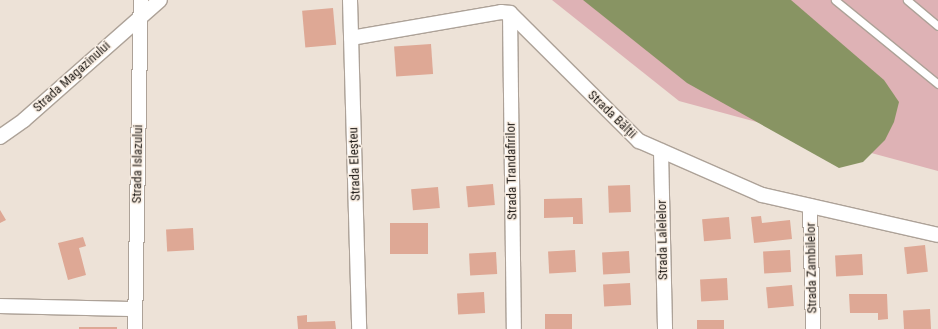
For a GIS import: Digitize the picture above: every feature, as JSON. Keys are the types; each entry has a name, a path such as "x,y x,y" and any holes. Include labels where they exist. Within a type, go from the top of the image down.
{"street":[{"name":"Strada Islazului","path":"135,329 134,309 142,15 141,0"},
{"name":"Strada Magazinului","path":"0,137 24,120 160,0"},
{"name":"Strada Eleșteu","path":"350,0 359,329"},
{"path":"351,38 501,12 510,13"},
{"name":"Strada Bălții","path":"510,13 639,141 762,195 938,235"},
{"name":"Strada Trandafirilor","path":"510,13 514,329"},
{"name":"Strada Lalelelor","path":"661,151 664,329"},
{"name":"Strada Zambilelor","path":"810,206 813,329"},
{"path":"0,306 134,309"}],"lane":[{"path":"835,0 938,84"},
{"path":"907,0 938,26"}],"shaded area":[{"path":"552,0 938,0 938,171 679,101"},
{"path":"583,0 791,0 884,80 899,102 894,122 885,140 863,162 839,168 687,83"}],"building":[{"path":"333,8 336,45 305,48 302,11"},
{"path":"431,44 433,74 396,77 394,47"},
{"path":"493,184 495,205 468,207 466,186"},
{"path":"630,185 631,212 609,213 608,186"},
{"path":"438,187 440,208 413,210 411,189"},
{"path":"582,198 583,224 573,224 573,217 544,218 544,199"},
{"path":"0,210 6,220 0,223"},
{"path":"761,216 762,223 790,220 792,239 754,243 751,217"},
{"path":"729,217 731,239 704,241 702,219"},
{"path":"390,223 428,223 428,254 390,254"},
{"path":"193,228 194,250 167,251 166,229"},
{"path":"83,237 86,246 79,248 86,275 68,280 58,243"},
{"path":"925,245 928,272 907,274 904,247"},
{"path":"575,250 576,272 549,273 548,251"},
{"path":"790,250 791,272 764,273 763,251"},
{"path":"629,251 630,273 603,274 602,252"},
{"path":"496,252 497,274 470,275 469,253"},
{"path":"862,254 863,275 836,276 835,255"},
{"path":"727,278 728,300 701,301 700,279"},
{"path":"630,283 631,305 604,306 603,284"},
{"path":"792,285 794,306 768,308 766,287"},
{"path":"484,292 485,313 458,314 457,293"},
{"path":"849,294 887,294 888,319 878,320 878,313 850,313"},
{"path":"930,309 931,329 904,329 903,310"},
{"path":"545,314 572,314 572,329 545,329"},
{"path":"307,315 307,322 335,321 336,329 298,329 297,316"},
{"path":"697,320 724,320 724,329 697,329"},
{"path":"79,327 117,327 117,329 79,329"}]}
